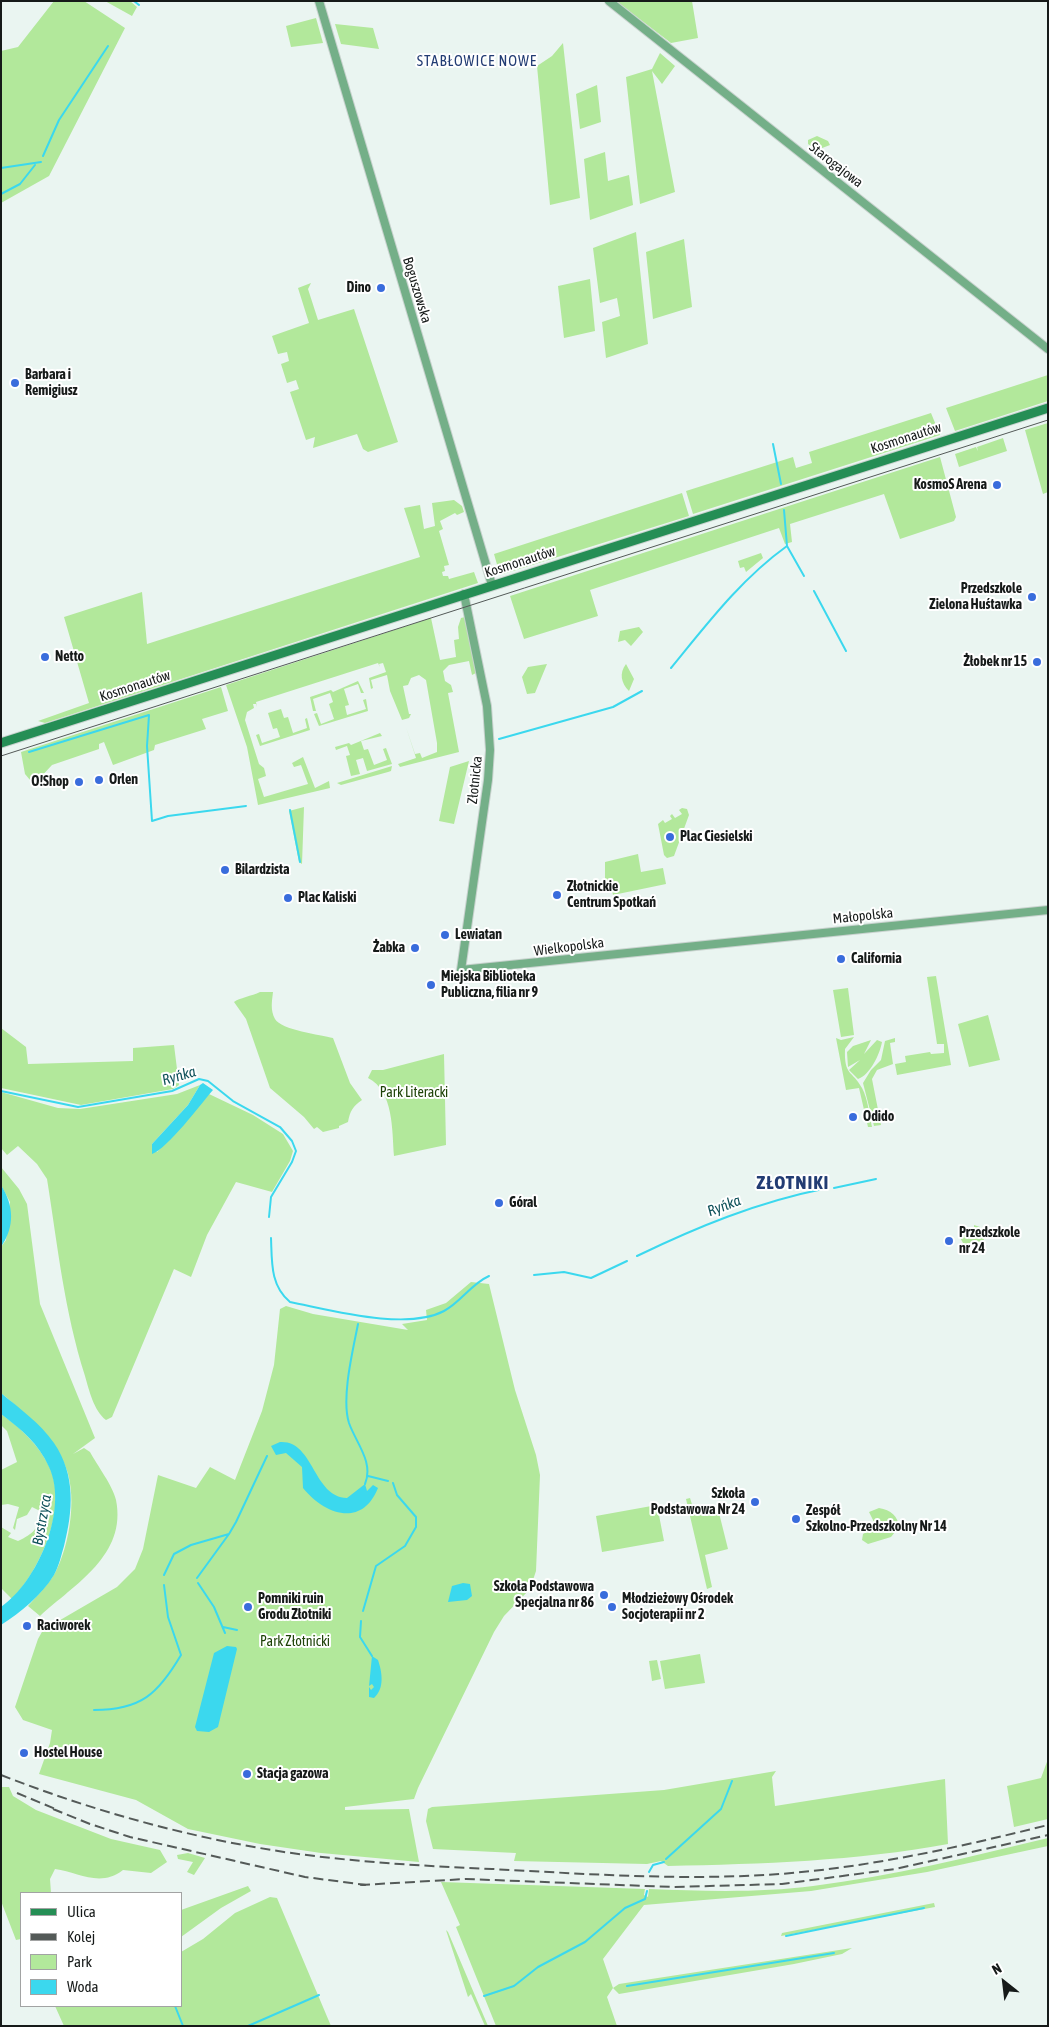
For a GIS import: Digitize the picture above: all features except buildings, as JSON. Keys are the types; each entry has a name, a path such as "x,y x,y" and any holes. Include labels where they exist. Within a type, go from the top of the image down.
{"main road":[{"name":"Kosmonautów","path":"1,743 1048,408"}],"street":[{"name":"Boguszowska","path":"319,1 492,585"},
{"name":"Starogajowa","path":"610,1 1048,349"},
{"name":"Złotnicka","path":"461,970 490,759 486,699 464,594"},
{"name":"Małopolska","path":"680,947 1048,910"},
{"name":"Wielkopolska","path":"461,970 680,947"}],"green space":[{"path":"54,1 84,1 125,28 49,176 1,203 1,51 18,47"},
{"path":"105,1 130,1 137,7 132,16"},
{"path":"616,1 692,1 698,38 671,43"},
{"path":"316,18 323,43 291,47 286,26"},
{"path":"335,24 373,28 379,49 341,44"},
{"path":"563,43 580,198 550,205 537,66 552,56"},
{"path":"660,53 675,66 662,84 652,71 675,192 640,204 626,77 652,69"},
{"path":"597,85 601,122 580,129 576,94"},
{"path":"817,136 828,141 830,145 817,150 808,144 808,140"},
{"path":"605,152 608,181 629,175 633,205 590,220 584,159"},
{"path":"636,232 648,344 606,358 602,322 620,316 617,298 600,303 593,248"},
{"path":"684,239 692,307 653,319 646,252"},
{"path":"590,279 595,331 564,338 558,286"},
{"path":"311,283 308,289 318,320 354,309 398,442 368,452 363,449 357,434 313,448 315,437 306,440 290,392 299,389 296,380 287,383 281,364 289,361 287,352 278,354 272,336 309,323 298,288"},
{"path":"1048,375 1048,401 955,431 946,408"},
{"path":"931,413 940,435 693,514 686,491 793,457 796,468 812,463 809,452"},
{"path":"1048,423 1048,492 1043,494 1025,430"},
{"path":"1003,438 1007,451 959,467 955,454 976,447 978,451 977,447"},
{"path":"940,457 956,517 954,521 900,539 884,494 790,524 792,542 785,544 779,528 590,590 598,616 524,639 510,596"},
{"path":"682,493 689,516 500,575 494,554"},
{"path":"454,500 462,506 464,512 457,515 455,513 440,521 443,529 439,531 449,565 444,566 443,576 448,576 449,579 474,572 478,583 45,723 38,721 89,703 64,617 142,592 147,644 420,557 404,508 420,505 424,529 435,526 432,503"},
{"path":"761,553 763,558 746,572 744,567 740,568 738,561"},
{"path":"465,617 476,673 472,675 469,661 449,665 443,671 445,681 451,685 453,692 448,693 459,752 400,767 398,764 416,758 406,727 415,754 420,753 422,758 437,752 426,680 419,675 411,678 408,685 403,686 409,714 411,714 409,718 402,720 390,691 387,675 371,680 373,688 371,689 369,678 386,672 383,663 379,664 380,667 378,663 256,702 257,707 256,704 253,704 254,708 247,712 245,720 259,764 264,768 266,776 258,779 264,797 308,784 301,765 294,767 292,763 303,757 315,788 329,781 330,788 258,805 247,747 226,685 431,618 440,660 456,657 454,640 459,639 458,627 461,618"},
{"path":"639,627 643,632 631,646 625,640 618,642 620,631"},
{"path":"547,664 535,693 527,694 522,677 528,667"},
{"path":"626,664 634,679 629,691 624,685 622,678 622,671"},
{"path":"358,681 364,693 361,693 358,684 344,689 349,705 345,706 347,715 366,709 363,700 366,699 368,711 319,726 314,714 317,713 321,724 334,719 329,704 333,702 330,693 313,699 316,711 313,711 310,697 331,690 333,692"},
{"path":"221,687 228,711 202,719 206,729 155,745 154,750 113,765 104,742 99,744 99,749 52,765 38,780 30,780 25,774 21,752"},
{"path":"281,709 284,718 288,717 293,733 307,728 305,719 307,718 310,730 260,746 256,735 259,734 262,743 280,737 277,728 273,729 268,713"},
{"path":"380,733 382,736 361,741 364,750 368,749 374,765 387,760 383,749 386,748 392,764 367,771 363,758 356,760 360,774 351,776 346,756 350,755 347,746 336,750 335,747 349,743 351,745"},
{"path":"469,761 454,824 439,821 450,767"},
{"path":"392,766 391,771 388,772 341,785 337,783"},
{"path":"304,807 302,864 299,862 289,811"},
{"path":"682,808 687,809 689,815 674,856 667,858 664,855 658,824 663,820 665,823 672,819 670,816 672,814 675,818 682,814 679,810"},
{"path":"638,854 641,872 663,868 666,884 613,895 612,890 605,891 605,862"},
{"path":"936,976 951,1065 897,1075 895,1064 906,1062 905,1056 930,1052 931,1054 944,1053 944,1044 937,1044 927,977"},
{"path":"848,988 854,1035 841,1037 833,990"},
{"path":"260,992 273,992 272,1012 279,1023 311,1034 333,1038 350,1083 362,1100 352,1109 348,1122 339,1126 339,1128 323,1132 317,1127 314,1129 304,1117 270,1088 246,1019 234,1002"},
{"path":"988,1015 1000,1060 969,1067 958,1024"},
{"path":"1,1028 26,1047 28,1064 133,1061 133,1048 174,1045 179,1085 173,1089 81,1105 1,1088"},
{"path":"854,1037 845,1049 846,1064 849,1072 864,1092 872,1127 868,1127 859,1088 846,1090 836,1038 841,1040"},
{"path":"895,1038 895,1042 890,1043 893,1064 877,1070 872,1079 881,1125 874,1126 863,1083 871,1070 881,1060 885,1041"},
{"path":"871,1040 864,1054 877,1040 882,1042 879,1052 874,1064 867,1073 858,1079 849,1070 860,1060 848,1067 847,1052 853,1046"},
{"name":"Park Literacki","path":"444,1054 446,1145 394,1156 392,1124 387,1102 383,1092 368,1078 372,1070 383,1070"},
{"path":"200,1085 188,1105 152,1144 157,1152 209,1094 253,1115 283,1134 293,1151 290,1161 272,1192 236,1182 207,1235 191,1277 174,1269 112,1417 106,1420 92,1400 72,1327 62,1278 47,1179 37,1164 18,1146 7,1155 1,1148 1,1092 58,1108 80,1109 177,1094"},
{"path":"1,1167 19,1189 27,1204 40,1304 95,1438 73,1454 84,1448 90,1452 108,1482 116,1500 117,1519 114,1537 106,1552 82,1580 40,1616 28,1606 55,1573 65,1548 71,1518 71,1487 63,1461 51,1443 1,1393 1,1247 6,1240 10,1202 1,1185"},
{"path":"974,1225 980,1227 984,1240 966,1248 959,1236 974,1232"},
{"name":"Park Złotnicki","path":"471,1282 489,1284 515,1390 536,1455 540,1475 536,1571 530,1589 504,1616 494,1632 414,1799 345,1807 345,1810 409,1809 419,1862 321,1853 260,1844 188,1829 136,1800 39,1774 50,1743 52,1730 23,1720 15,1707 38,1639 43,1630 117,1587 135,1569 143,1549 158,1475 196,1488 210,1467 235,1480 262,1411 274,1365 280,1309 286,1306 313,1314 408,1330 402,1324 427,1320 426,1310 446,1303"},
{"path":"1,1414 16,1425 35,1444 50,1468 55,1484 56,1502 48,1538 32,1572 12,1599 1,1588 1,1527 11,1533 8,1537 18,1541 35,1530 39,1522 40,1511 32,1507 27,1515 17,1519 15,1530 13,1528 19,1507 8,1504 1,1505 1,1470 17,1462 7,1431 1,1425"},
{"path":"690,1498 695,1514 718,1509 728,1549 705,1555 712,1587 707,1589 686,1499"},
{"path":"657,1505 664,1541 602,1552 596,1516"},
{"path":"879,1508 893,1514 899,1527 891,1537 868,1544 862,1540 863,1534 870,1530 874,1522 869,1512"},
{"path":"700,1654 705,1683 665,1689 660,1661"},
{"path":"657,1660 661,1679 652,1681 649,1661"},
{"path":"1048,1759 1048,1819 1014,1827 1007,1786 1041,1778"},
{"path":"776,1771 772,1777 775,1806 945,1779 948,1844 844,1858 738,1864 668,1866 661,1861 647,1864 514,1861 516,1853 433,1849 426,1821 428,1809 432,1807 664,1790"},
{"path":"1,1787 9,1787 13,1796 36,1810 111,1839 160,1850 167,1862 151,1873 123,1870 106,1878 89,1877 55,1869 50,1879 51,1892 20,1892 20,1939 16,1940 1,1901"},
{"path":"1048,1838 1048,1846 927,1872 811,1891 644,1905 603,1959 613,1988 607,1997 617,2026 496,2026 456,1927 460,1925 441,1882 645,1889 644,1895 648,1897 649,1889 773,1890 843,1882 902,1871"},
{"path":"188,1853 205,1858 194,1875 187,1872 193,1862 178,1859 177,1855"},
{"path":"248,1886 251,1891 221,1908 182,1936 182,1910"},
{"path":"270,1897 277,1898 331,2026 64,2026 55,2007 182,2007 182,1951 203,1939 235,1913"},
{"path":"934,1903 935,1907 781,1936 782,1933"},
{"path":"446,1930 488,2026 485,2026 471,1994 468,1997"},
{"path":"852,1948 842,1954 794,1964 619,1994 613,1988 619,1984"}],"water":[{"path":"203,1083 213,1090 175,1135 152,1154 152,1144 188,1105"},
{"path":"1,1185 10,1208 11,1224 1,1247"},
{"path":"1,1393 36,1422 54,1443 66,1468 71,1493 71,1506 67,1533 60,1561 54,1575 30,1603 1,1625 1,1607 27,1581 46,1544 55,1504 54,1484 49,1467 40,1451 29,1438 1,1414"},
{"path":"280,1442 291,1444 300,1450 327,1489 336,1495 347,1498 365,1484 367,1491 373,1485 378,1488 371,1501 363,1509 353,1513 343,1513 322,1505 303,1488 302,1467 286,1453 276,1455 271,1446"},
{"path":"463,1583 470,1584 472,1596 467,1600 448,1602 452,1586"},
{"path":"227,1646 236,1647 237,1649 218,1727 209,1732 197,1731 195,1727 214,1653"},
{"path":"372,1656 378,1660 381,1670 380,1690 374,1698 369,1697 369,1687 371,1690 374,1687 372,1684 369,1686"}],"waterway":[{"path":"134,1 139,5"},
{"path":"43,156 59,120 108,46"},
{"path":"1,168 41,162"},
{"path":"1,194 20,184 35,165"},
{"path":"773,444 781,484"},
{"path":"671,668 711,619 740,588 770,559 787,546 784,510"},
{"path":"787,546 804,576"},
{"path":"814,591 846,651"},
{"path":"499,739 613,707 642,691"},
{"path":"29,752 149,715 147,746 152,821 168,816 246,806"},
{"path":"290,810 300,862"},
{"name":"Ryńka","path":"1,1091 78,1107 172,1091 199,1079 208,1081 233,1101 280,1127 292,1141 296,1151 292,1162 271,1197 269,1217"},
{"name":"Ryńka","path":"834,1188 876,1179"},
{"name":"Ryńka","path":"637,1256 728,1216 799,1194 823,1189"},
{"name":"Ryńka","path":"271,1238 273,1273 283,1296 290,1302 347,1314 389,1319 428,1317 444,1311 456,1303 489,1276"},
{"name":"Ryńka","path":"534,1275 564,1272 591,1278 627,1261"},
{"path":"358,1324 346,1401 349,1423 366,1460 367,1476 365,1484"},
{"path":"164,1575 174,1554 191,1545 229,1534 267,1456"},
{"path":"368,1476 388,1481"},
{"path":"363,1611 376,1566 405,1546 416,1527 416,1517 397,1495 393,1483"},
{"path":"197,1578 229,1534"},
{"path":"198,1583 214,1607 225,1633"},
{"path":"94,1710 124,1707 146,1697 156,1690 173,1669 181,1655 168,1617 164,1585"},
{"path":"361,1621 360,1637 372,1656"},
{"path":"223,1627 237,1630"},
{"path":"666,1859 721,1809 732,1781"},
{"path":"649,1872 653,1865 664,1862"},
{"path":"484,1996 514,1986 538,1967 585,1942 625,1908 645,1899 647,1891"},
{"path":"786,1936 924,1908"},
{"path":"627,1986 834,1953"},
{"path":"248,2026 319,1995"},
{"path":"175,2007 183,2026"}],"tram line":[{"path":"1,756 1048,420"}],"railway":[{"path":"1,1775 105,1811 176,1831 248,1846 284,1852 388,1863 600,1875 708,1877 814,1871 915,1855 1048,1825"},
{"path":"17,1793 58,1810"},
{"path":"53,1809 130,1837 305,1877 366,1885"},
{"path":"360,1885 466,1879 673,1887 782,1884 895,1869 1048,1835"}],"place":[{"name":"Dino","path":"381,288"},
{"name":"Barbara i Remigiusz","path":"15,383"},
{"name":"KosmoS Arena","path":"997,485"},
{"name":"Przedszkole Zielona Huśtawka","path":"1032,597"},
{"name":"Netto","path":"45,657"},
{"name":"Żłobek nr 15","path":"1037,662"},
{"name":"Orlen","path":"99,780"},
{"name":"O!Shop","path":"79,782"},
{"name":"Plac Ciesielski","path":"670,837"},
{"name":"Bilardzista","path":"225,870"},
{"name":"Złotnickie Centrum Spotkań","path":"557,895"},
{"name":"Plac Kaliski","path":"288,898"},
{"name":"Lewiatan","path":"445,935"},
{"name":"Żabka","path":"415,948"},
{"name":"California","path":"841,959"},
{"name":"Miejska Biblioteka Publiczna, filia nr 9","path":"431,985"},
{"name":"Odido","path":"853,1117"},
{"name":"Góral","path":"499,1203"},
{"name":"Przedszkole nr 24","path":"949,1241"},
{"name":"Szkoła Podstawowa Nr 24","path":"755,1502"},
{"name":"Zespół Szkolno-Przedszkolny Nr 14","path":"796,1519"},
{"name":"Szkoła Podstawowa Specjalna nr 86","path":"604,1595"},
{"name":"Pomniki ruin Grodu Złotniki","path":"248,1607"},
{"name":"Młodzieżowy Ośrodek Socjoterapii nr 2","path":"612,1607"},
{"name":"Raciworek","path":"27,1626"},
{"name":"Hostel House","path":"24,1753"},
{"name":"Stacja gazowa","path":"247,1774"}],"district":[{"name":"STABŁOWICE NOWE","path":"477,61"},
{"name":"ZŁOTNIKI","path":"793,1183"}],"water label":[{"name":"Bystrzyca","path":"42,1520"}]}
